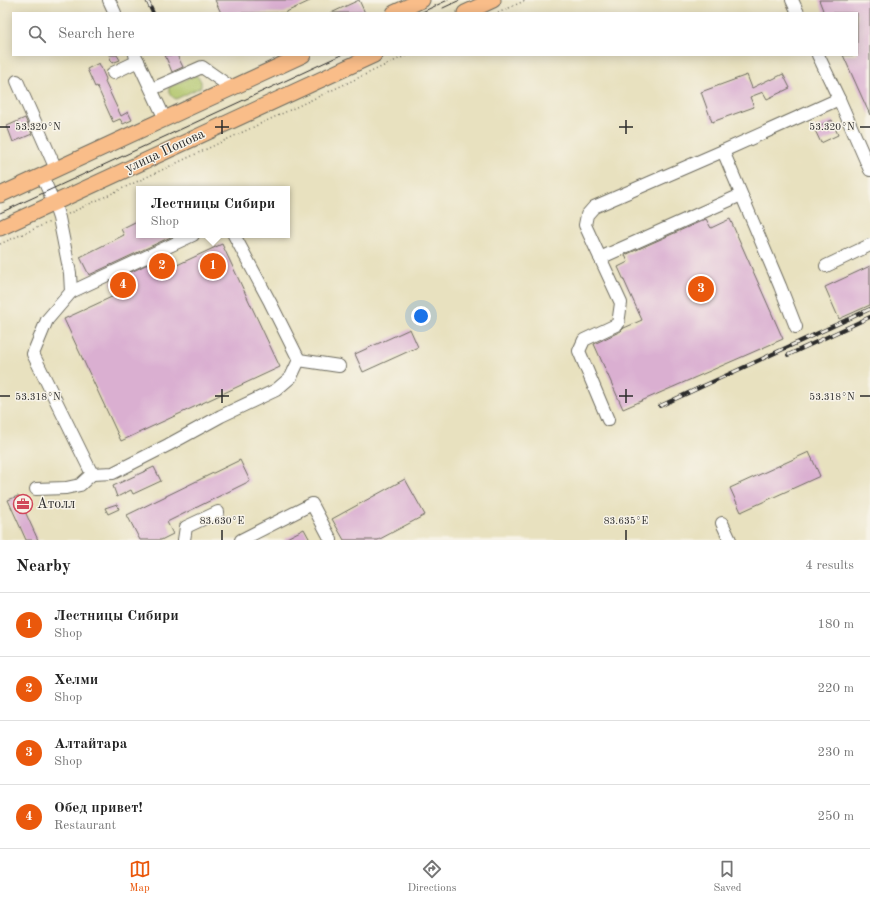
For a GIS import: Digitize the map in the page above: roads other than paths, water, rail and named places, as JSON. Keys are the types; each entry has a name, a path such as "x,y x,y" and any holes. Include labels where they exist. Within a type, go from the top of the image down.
{"main road":[{"path":"396,12 422,0"},
{"path":"467,12 493,0"},
{"name":"улица Попова","path":"0,196 301,56"},
{"name":"улица Попова","path":"0,228 372,56"}],"street":[{"path":"109,0 115,12"},
{"path":"792,0 798,12"},
{"path":"818,56 839,98 870,170"},
{"path":"113,73 137,58 165,119"},
{"path":"152,89 202,67 232,88"},
{"path":"17,81 56,170"},
{"path":"608,420 579,351 584,340 618,324 621,303 585,225 587,215 594,207 839,98"},
{"path":"722,151 796,327"},
{"path":"42,176 59,218 70,273 71,292"},
{"path":"600,258 741,195"},
{"path":"92,474 34,354 47,320 71,292 187,238"},
{"path":"236,238 299,360"},
{"path":"826,266 870,245"},
{"path":"299,360 339,366"},
{"path":"36,489 66,488 80,485 92,474 113,473 221,416 276,390 291,377 299,360"},
{"path":"241,540 312,504 331,540"},
{"path":"184,540 186,527 218,512"},
{"path":"722,523 730,540"}],"tram line":[{"path":"422,12 448,0"},
{"path":"443,8 460,0"},
{"path":"0,213 339,56"}],"railway":[{"path":"147,0 153,12"},
{"path":"660,406 870,309"},
{"path":"788,355 870,317"}],"place":[{"name":"Хелми","path":"162,266"},
{"name":"Лестницы Сибири","path":"213,266"},
{"name":"Обед привет!","path":"123,285"},
{"name":"Алтайтара","path":"701,289"},
{"name":"Атолл","path":"23,504"}]}
